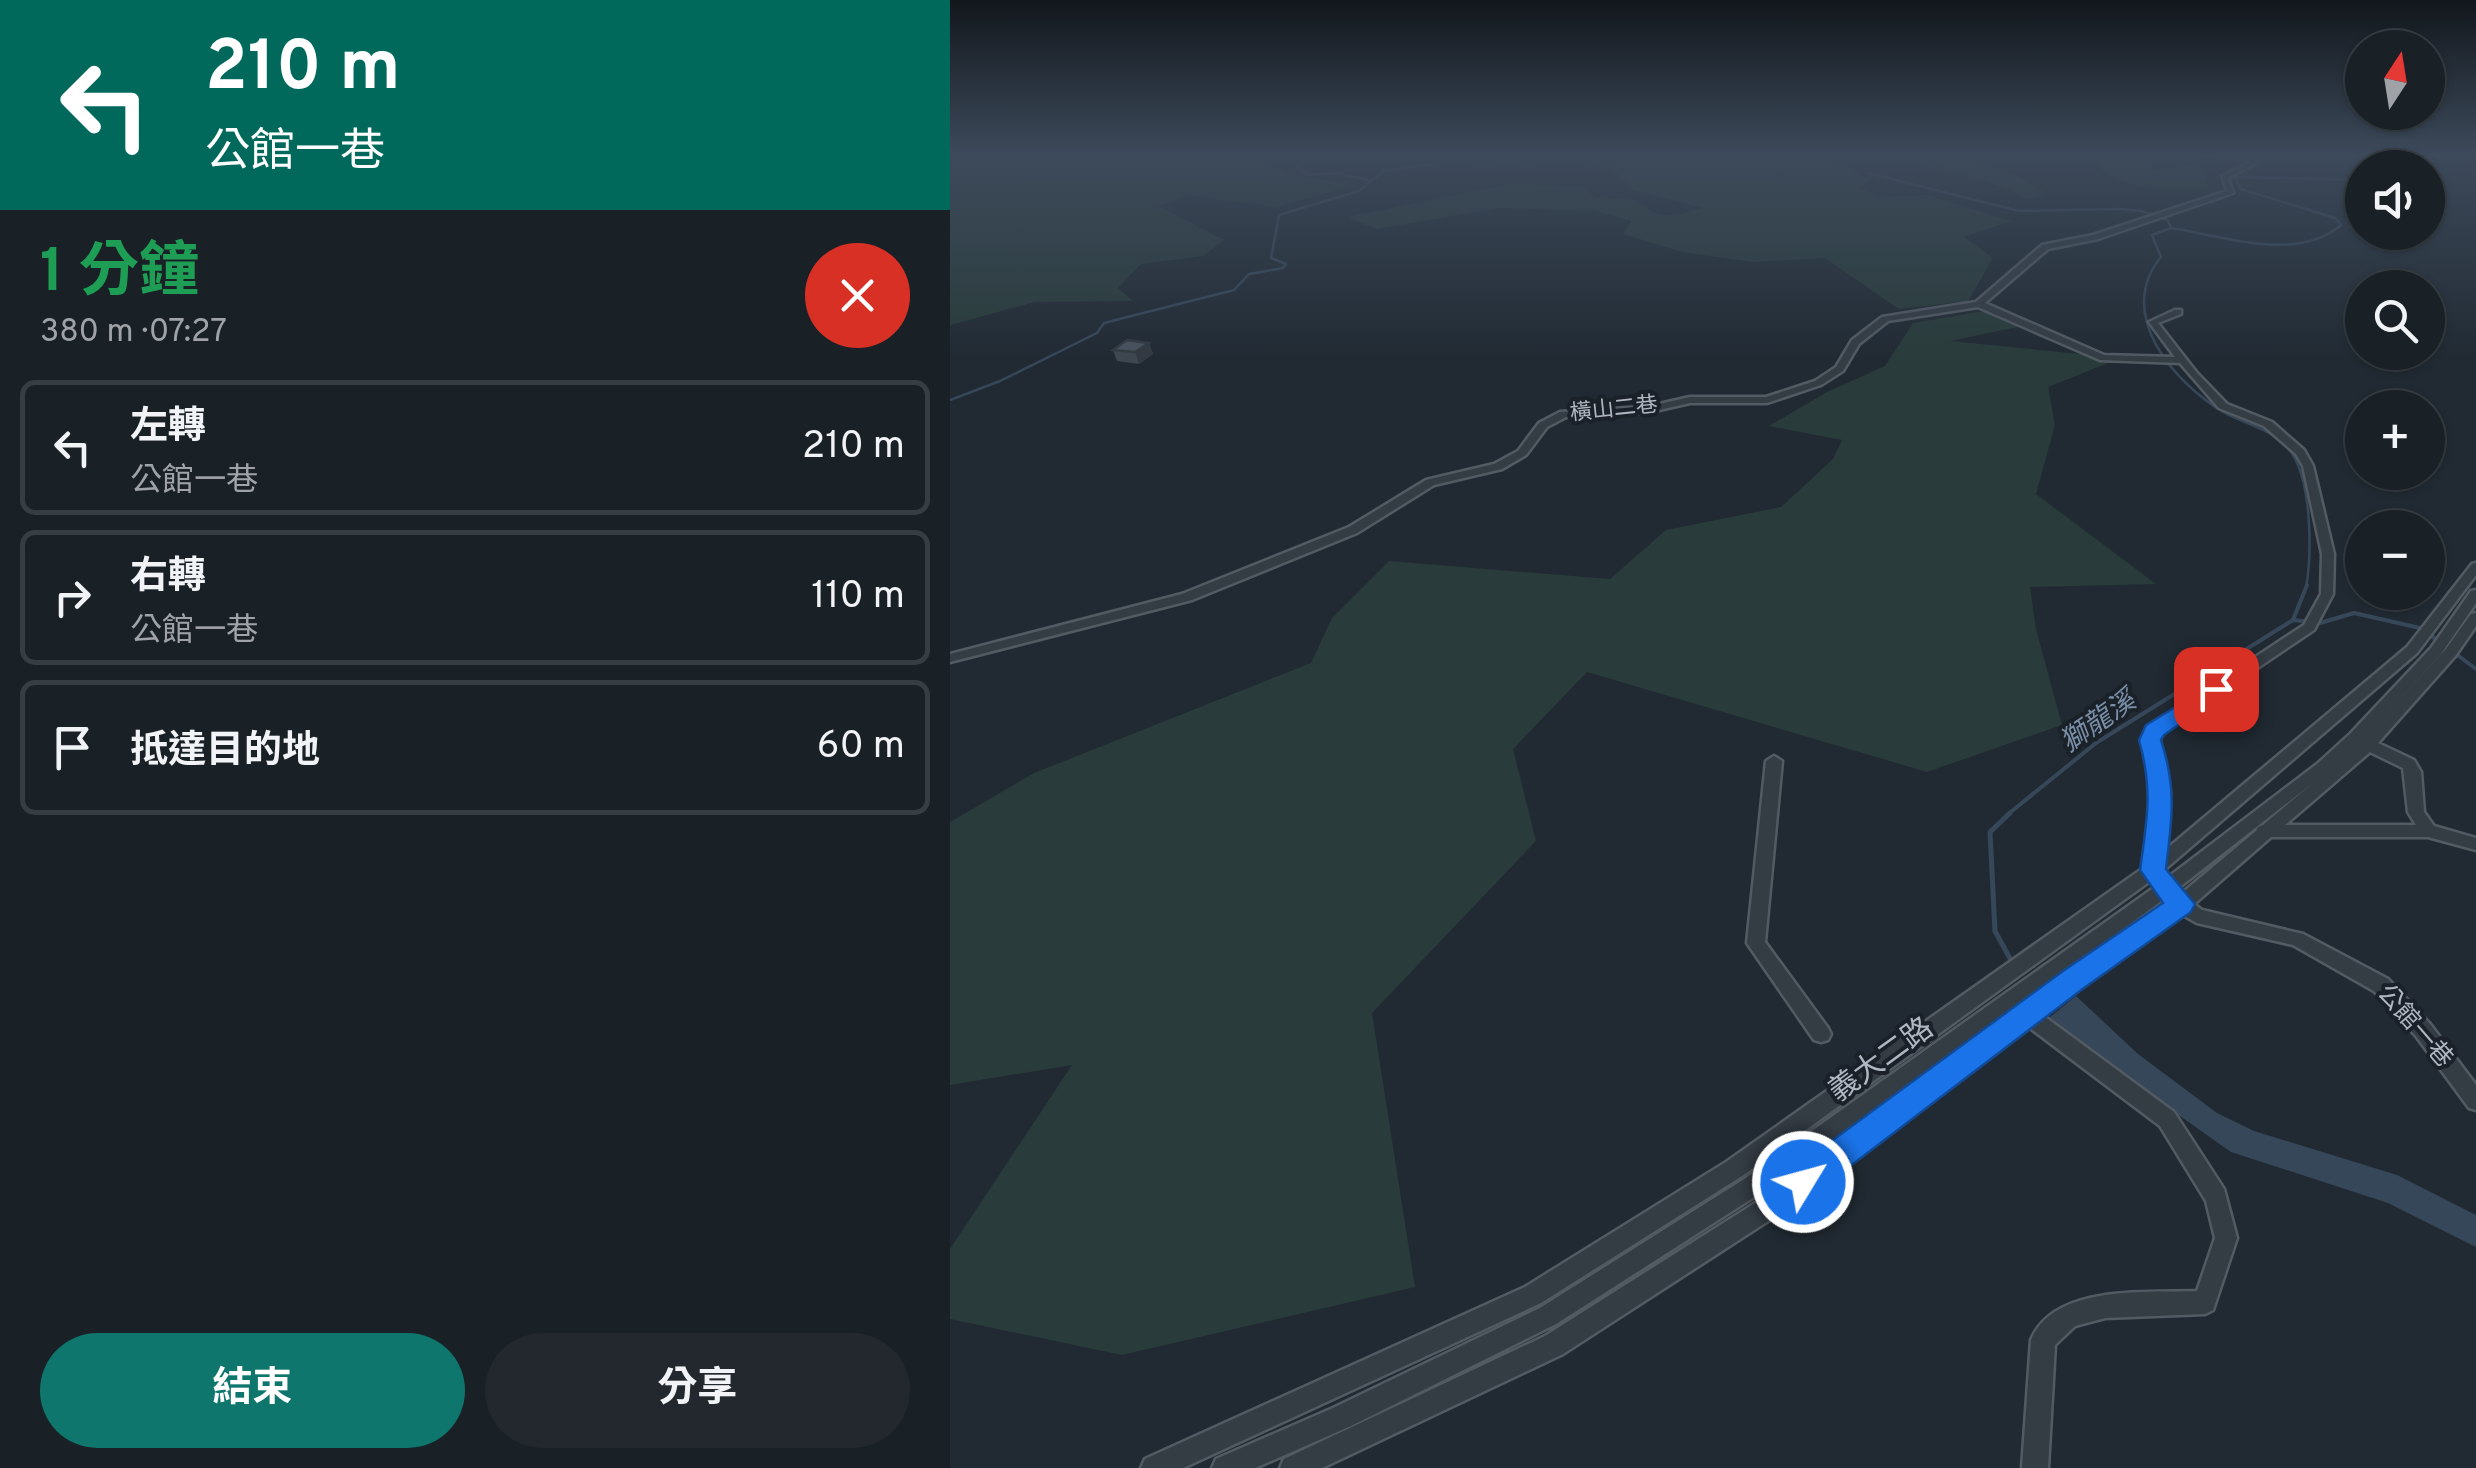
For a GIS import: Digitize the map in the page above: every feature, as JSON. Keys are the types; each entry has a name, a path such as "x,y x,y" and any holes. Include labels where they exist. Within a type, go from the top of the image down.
{"street":[{"path":"2139,223 2045,248 1978,304 2103,358 2178,360"},
{"name":"橫山二巷","path":"950,658 1050,629 1187,597 1353,530 1430,482 1498,467 1522,453 1542,425 1564,414 1646,410 1690,400 1766,400 1833,376 1855,342 1885,319 1978,304"},
{"path":"2153,870 2162,799 2161,776 2150,740 2154,730 2308,626 2328,594 2328,554 2308,466 2300,452 2268,424 2222,406 2178,360 2154,322 2178,312"},
{"name":"義大二路","path":"1154,1468 1533,1296 1734,1169 2153,870 2412,650 2476,567"},
{"name":"義大二路","path":"1225,1468 1342,1417 1548,1316 1754,1185 2018,1007 2240,830 2362,741 2436,651 2476,594"},
{"name":"義大二路","path":"2065,973 2182,904 2268,831 2451,652 2476,618"},
{"path":"2362,741 2409,764 2414,772 2416,812 2428,831"},
{"path":"1774,761 1756,943 1821,1034"},
{"path":"2240,830 2428,831 2476,844"},
{"name":"公館一巷","path":"2153,870 2165,889 2197,916 2297,939 2381,986 2423,1030 2476,1101"},
{"path":"2018,1007 2166,1119 2216,1197 2226,1238 2206,1302 2105,1306 2068,1316 2043,1340 2035,1468"},
{"name":"義大二路","path":"1293,1468 1554,1344 1771,1206 2018,1007"}],"shaded area":[{"path":"950,223 1190,223 1224,240 1203,256 1141,264 1118,288 1133,301 1035,302 950,325"},
{"path":"1361,223 1414,223 1376,229"},
{"path":"1631,223 2007,223 1964,237 1993,258 1968,301 1899,309 1825,258 1753,262 1682,252 1623,234"},
{"path":"1984,311 2032,324 1950,341 2121,358 2048,387 2055,425 2036,494 2156,584 2030,587 2036,629 2062,725 1927,772 1587,672 1513,749 1536,841 1372,1013 1415,1287 1122,1355 950,1319 950,1249 1072,1065 950,1085 950,822 1034,773 1311,663 1332,618 1389,561 1610,579 1666,530 1781,507 1833,459 1842,440 1769,426 1827,392 1885,366 1913,323"}],"water":[{"path":"2076,996 2138,1054 2217,1113 2254,1131 2397,1175 2476,1215 2476,1247 2388,1203 2231,1152 2045,1021"}],"building":[{"path":"1127,340 1149,343 1135,352 1113,350"}],"waterway":[{"path":"950,400 1000,381 1097,333 1104,323 1234,290 1249,274 1283,268 1286,264 1271,258 1278,223"},
{"path":"2168,223 2171,227"},
{"name":"獅龍溪","path":"2306,587 2307,499 2291,452 2277,438 2225,413 2187,384 2156,345 2144,301 2148,279 2161,257 2152,235 2171,228 2236,241 2282,245 2323,236 2341,225 2339,223"},
{"name":"獅龍溪","path":"2293,620 2306,587"},
{"path":"2293,620 2320,623 2354,613 2420,628 2440,642"},
{"name":"獅龍溪","path":"2007,815 2096,743 2293,620"},
{"path":"2456,654 2476,669"},
{"name":"獅龍溪","path":"2010,813 1990,832 1995,931 2013,964"}],"route":[{"path":"1803,1182 2074,979 2182,904 2165,889 2153,870 2162,799 2161,776 2150,740 2154,730 2216,689"}]}
